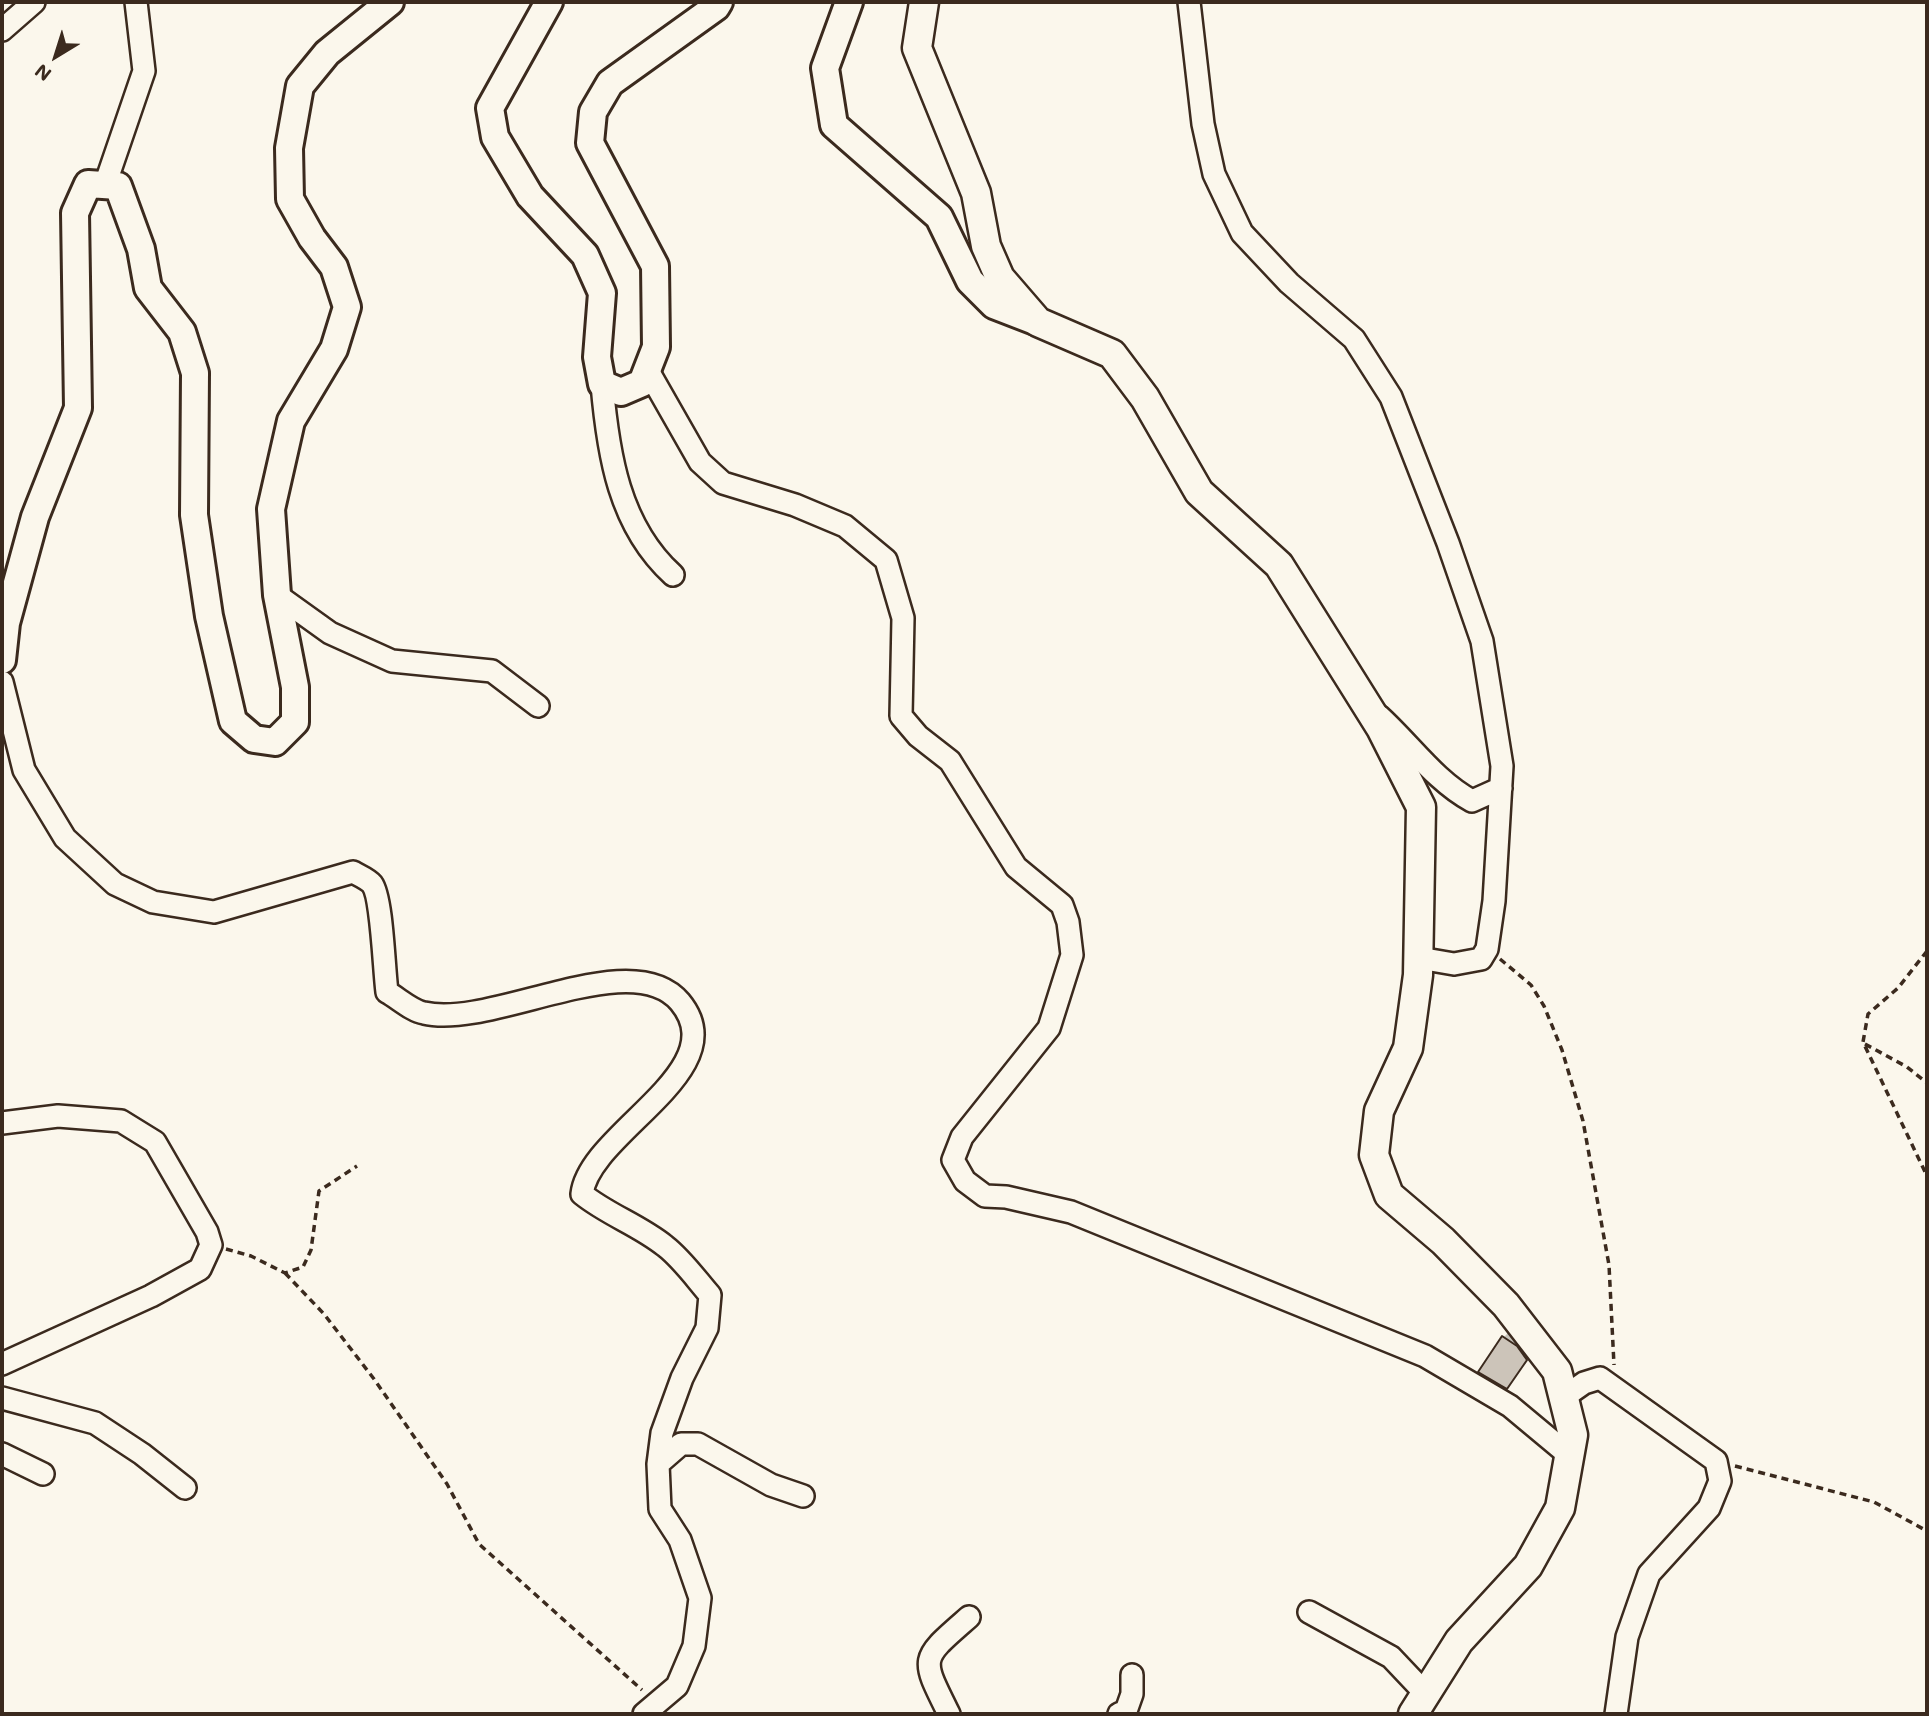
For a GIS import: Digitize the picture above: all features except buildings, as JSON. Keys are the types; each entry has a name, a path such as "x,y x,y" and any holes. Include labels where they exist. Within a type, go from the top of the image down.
{"main road":[{"path":"924,2 917,48 976,193 986,246 1000,278 1038,322 1112,354 1145,398 1199,492 1279,565 1364,702 1420,807 1419,958 1408,1048 1379,1111 1374,1155 1390,1195 1443,1241 1506,1305 1557,1371 1573,1435 1560,1508 1528,1566 1459,1641 1420,1704"}],"street":[{"path":"2,30 34,2"},
{"path":"105,185 144,71 136,2"},
{"path":"2,660 6,623 35,517 78,408 75,213 88,184 118,186 141,249 148,288 182,332 195,373 194,515 209,616 233,721 254,739 275,742 295,722 295,687 276,595 271,509 291,421 334,349 347,307 334,267 312,238 290,199 289,148 300,86 327,53 390,2"},
{"path":"549,2 490,108 495,137 523,184 585,255 602,293 597,358 608,449 634,528 653,557 673,575"},
{"path":"601,384 621,392 642,383 656,347 655,266 590,143 593,112 610,83 716,7 719,2"},
{"path":"849,2 825,68 834,125 939,217 970,281 994,305 1038,322"},
{"path":"1189,2 1203,124 1214,174 1242,233 1289,283 1354,339 1391,397 1448,542 1482,641 1502,766 1494,901 1487,948 1481,959 1454,964 1419,958"},
{"path":"647,369 701,462 723,483 795,505 845,526 886,560 903,618 901,716 918,736 950,761 1016,867 1062,905 1068,922 1072,956 1049,1028 962,1137 953,1160 965,1181 985,1196 1006,1197 1071,1212 1425,1356 1510,1406 1570,1456"},
{"path":"276,595 330,633 393,661 492,671 538,706"},
{"path":"2,682 24,770 65,838 115,884 153,902 214,912 353,872 371,883 380,904 381,952 387,992 422,1013 468,1014 619,979 661,987 679,1001 691,1021 692,1045 677,1078 604,1153 583,1181 582,1194 602,1210 625,1220 666,1247 710,1295 707,1328 682,1378 662,1433 657,1464 660,1509 680,1540 700,1598 694,1646 677,1686 650,1709"},
{"path":"1364,702 1409,743 1449,789 1472,801 1500,788"},
{"path":"2,1123 58,1116 121,1121 155,1142 207,1232 211,1245 200,1269 151,1296 2,1364"},
{"path":"1564,1398 1584,1383 1600,1378 1716,1461 1720,1481 1709,1508 1649,1574 1627,1637 1616,1714"},
{"path":"2,1398 95,1423 142,1454 185,1488"},
{"path":"657,1464 681,1444 698,1444 771,1485 803,1496"},
{"path":"2,1454 43,1474"},
{"path":"1309,1612 1391,1657 1420,1704"},
{"path":"949,1714 927,1667 929,1658 941,1642 969,1617"},
{"path":"1119,1714 1126,1711 1132,1694 1132,1675"}],"path":[{"path":"1487,948 1531,985 1544,1006 1562,1050 1583,1121 1609,1265 1615,1388"},
{"path":"1927,951 1898,988 1868,1014 1863,1042 1927,1176"},
{"path":"1863,1042 1907,1067 1927,1083"},
{"path":"285,1273 303,1267 311,1250 319,1191 357,1166"},
{"path":"211,1245 251,1256 285,1273 324,1314 374,1379 446,1484 478,1544 650,1709"},
{"path":"1716,1461 1874,1502 1927,1531"}]}
